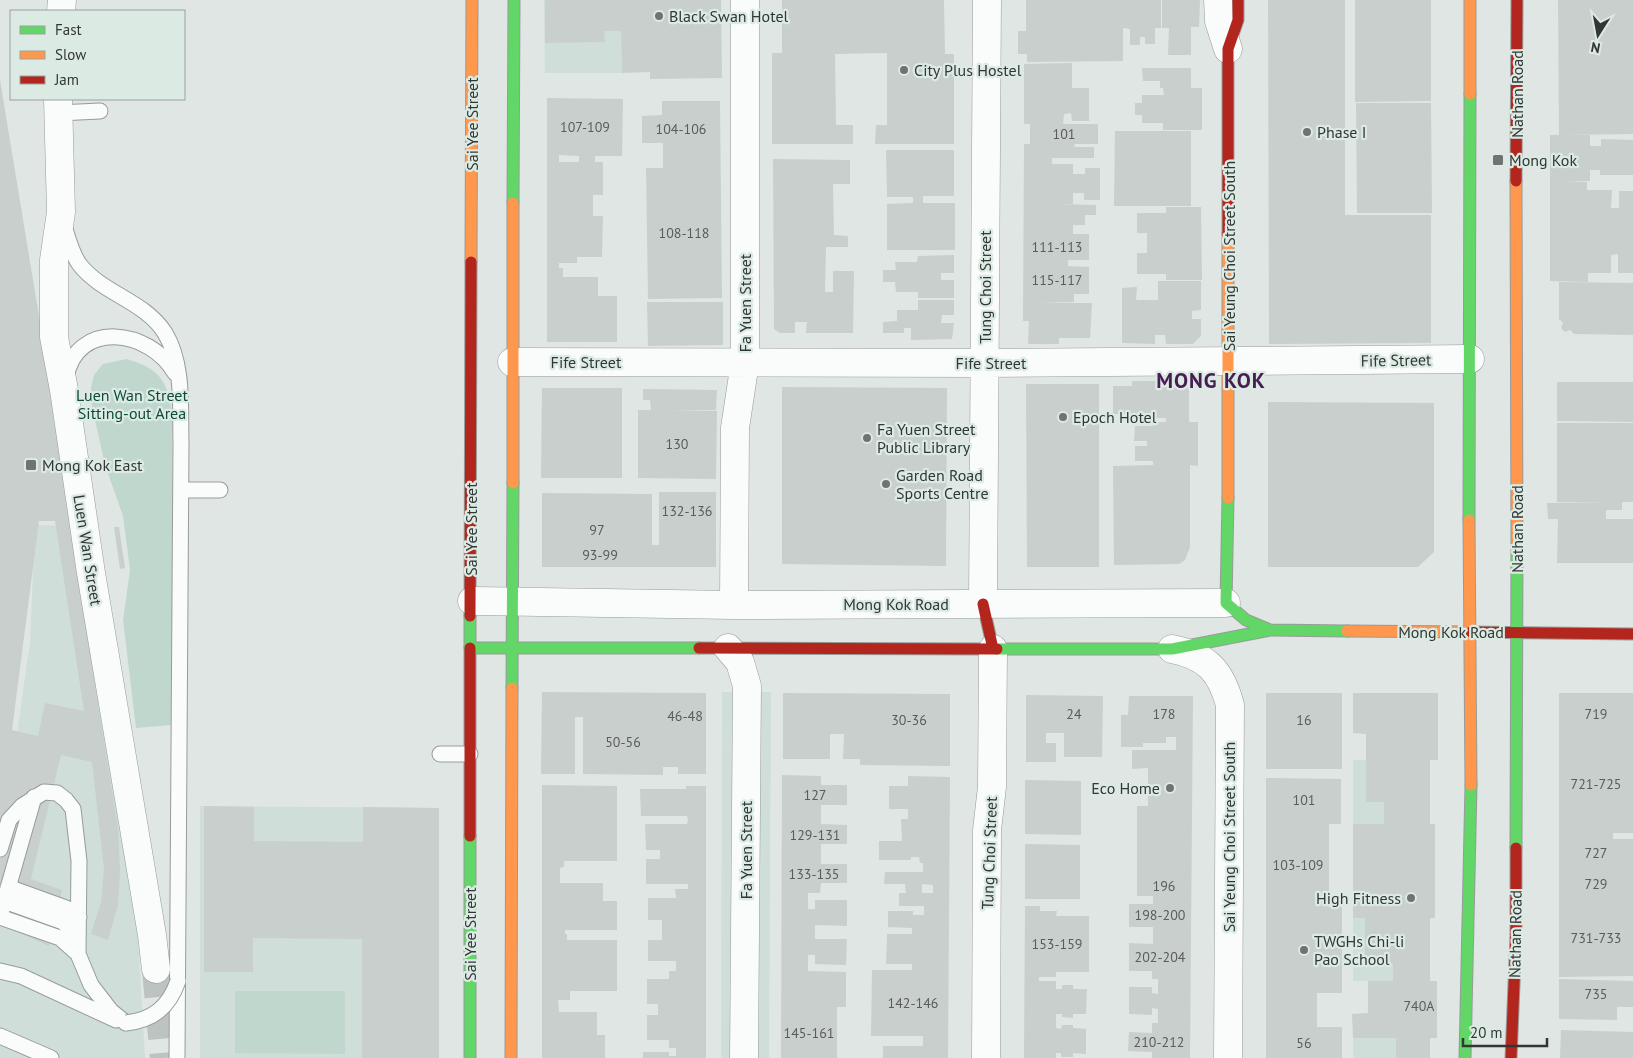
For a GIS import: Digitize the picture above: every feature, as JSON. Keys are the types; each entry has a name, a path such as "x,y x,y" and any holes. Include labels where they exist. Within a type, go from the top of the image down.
{"main road":[{"name":"Sai Yee Street","path":"470,1058 472,0"},
{"path":"511,1058 514,0"},
{"name":"Sai Yeung Choi Street South","path":"1226,603 1229,362 1228,49 1238,20 1238,0"},
{"path":"1465,1058 1472,770 1470,0"},
{"name":"Nathan Road","path":"1511,1058 1516,935 1517,423 1515,352 1517,0"},
{"name":"Mong Kok Road","path":"1226,603 1239,617 1255,626 1270,630"},
{"path":"984,604 993,648"},
{"name":"Mong Kok Road","path":"470,648 1172,649 1270,630 1633,634"}],"street":[{"name":"Fa Yuen Street","path":"734,605 735,428 745,362 745,0"},
{"name":"Tung Choi Street","path":"984,604 987,0"},
{"path":"1218,0 1219,21 1228,49"},
{"name":"Luen Wan Street","path":"58,106 60,212 54,260 54,338 64,390 91,573 152,935 167,975"},
{"name":"Fife Street","path":"512,362 984,363 1470,359"},
{"name":"Mong Kok Road","path":"472,601 734,605 1226,603"},
{"name":"Fa Yuen Street","path":"728,648 740,662 747,686 744,1058"},
{"name":"Tung Choi Street","path":"986,1058 987,830 992,787 993,648"},
{"name":"Sai Yeung Choi Street South","path":"1172,649 1189,652 1205,660 1222,680 1230,705 1228,1058"}],"lane":[{"path":"58,106 100,111"},
{"path":"60,212 79,264 106,288 140,308 165,333 175,354 178,378 181,544 167,975 176,1056"},
{"path":"64,390 68,368 77,353 88,343 110,336 132,339 150,347 167,359 178,378"},
{"path":"180,490 220,490"},
{"path":"440,754 470,754"},
{"path":"0,849 9,820 34,797 44,792 57,793 73,809 79,860 78,954 91,985 111,1011 126,1023"},
{"path":"3,905 34,797"},
{"path":"3,905 66,908 79,917"},
{"path":"3,905 63,922 78,936"},
{"path":"3,905 60,938 78,954"},
{"path":"0,971 21,976 126,1023 147,1019 165,1007 173,995 167,975"},
{"path":"0,1036 51,1058"}],"shaded area":[{"path":"544,0 621,0 622,73 545,73"},
{"path":"35,525 73,526 138,936 145,1058 0,1058 0,804 14,755 30,642"},
{"path":"722,692 771,692 769,1058 721,1058"},
{"path":"1353,760 1430,760 1430,824 1353,824"},
{"path":"200,806 439,808 439,1058 200,1058"},
{"path":"1353,918 1430,918 1430,981 1353,981"},
{"path":"1353,1038 1430,1038 1430,1058 1353,1058"}],"green space":[{"name":"Luen Wan Street Sitting-out Area","path":"127,359 147,367 160,377 167,391 172,412 173,708 171,725 136,728 123,620 130,570 123,516 105,465 91,402 91,387 94,375 103,364"},
{"path":"235,991 345,991 345,1054 235,1053"}],"building":[{"path":"545,0 721,0 722,78 650,79 650,72 622,73 621,31 604,31 605,42 545,43"},
{"path":"782,0 944,0 945,54 954,54 954,144 875,144 876,125 887,125 887,53 835,54 836,125 853,125 853,144 772,144 772,53 782,53"},
{"path":"1026,0 1161,0 1161,28 1155,28 1155,44 1145,44 1145,37 1140,37 1140,45 1130,45 1130,29 1123,28 1123,61 1027,62 1027,54 1018,54 1018,31 1026,31"},
{"path":"1162,0 1200,0 1199,27 1191,27 1191,55 1168,55 1169,28 1162,28"},
{"name":"Phase I","path":"1268,0 1345,0 1345,215 1431,215 1431,343 1269,344"},
{"path":"1355,0 1431,0 1431,101 1355,102"},
{"path":"1558,0 1633,0 1633,134 1563,135 1590,135 1590,146 1601,146 1601,139 1633,140 1633,175 1600,175 1600,170 1590,170 1590,181 1568,181 1587,182 1587,190 1612,190 1611,208 1619,208 1619,191 1633,191 1633,273 1618,273 1618,254 1611,255 1611,273 1588,273 1588,282 1550,281 1550,135 1559,135"},
{"path":"1072,63 1072,88 1089,88 1089,121 1072,121 1071,113 1064,114 1063,124 1098,124 1098,144 1075,144 1074,147 1094,147 1094,158 1052,158 1052,164 1073,164 1073,174 1085,174 1085,168 1100,168 1100,200 1084,200 1084,193 1073,193 1073,204 1059,204 1096,205 1096,215 1085,215 1085,225 1073,225 1073,234 1089,234 1089,260 1068,260 1068,266 1089,267 1089,294 1074,294 1074,302 1038,303 1092,303 1090,338 1059,338 1059,344 1028,344 1029,321 1023,321 1024,144 1030,144 1030,124 1024,124 1024,64"},
{"path":"1142,68 1191,68 1191,88 1202,88 1202,130 1163,130 1163,123 1142,123 1142,115 1135,115 1135,103 1142,103 1142,95 1164,95 1163,88 1160,88 1160,81 1143,81"},
{"path":"0,80 73,522 71,522 118,828 120,871 118,905 108,940 91,934 101,902 104,869 92,762 61,755 31,879 62,890 49,946 0,924","holes":["39,521 55,521 84,711 45,703 38,736 12,730"]},
{"path":"547,98 623,99 622,156 595,156 595,162 603,162 603,195 593,195 593,216 603,216 602,257 577,257 577,263 559,263 559,268 563,268 563,277 598,277 598,296 617,296 617,342 547,342","holes":["559,155 579,156 579,162 559,162"]},
{"path":"662,101 720,101 722,298 648,299 646,168 663,168 663,143 642,143 642,116 662,115"},
{"path":"1356,103 1431,103 1432,213 1357,213"},
{"path":"1115,131 1191,131 1191,206 1114,206"},
{"path":"886,150 954,150 954,196 923,196 923,203 955,203 955,250 887,250 887,204 913,203 913,197 887,197"},
{"path":"773,159 850,160 850,184 833,184 834,235 848,236 848,247 826,247 825,292 833,292 833,271 854,271 853,333 806,333 807,322 795,322 795,333 780,333 774,329"},
{"path":"1166,207 1201,207 1202,280 1166,280 1166,274 1137,274 1137,253 1147,253 1147,233 1137,233 1137,213 1166,213"},
{"path":"954,255 954,273 941,273 941,280 954,280 954,298 918,298 918,292 896,292 895,282 883,282 883,270 896,270 895,262 917,262 918,256"},
{"path":"1158,281 1201,281 1201,310 1192,311 1192,319 1201,319 1201,336 1193,344 1166,344 1165,335 1155,335 1155,344 1122,343 1122,288 1137,287 1136,300 1158,300"},
{"path":"1559,282 1633,283 1633,335 1574,334 1570,330 1565,332 1561,328 1563,323 1559,319"},
{"path":"918,300 954,300 954,315 942,315 941,323 954,323 952,339 911,340 911,328 904,328 904,333 883,333 883,322 897,321 897,310 918,310"},
{"path":"647,302 723,302 723,345 648,346"},
{"path":"1132,381 1162,381 1162,386 1189,386 1189,422 1198,422 1198,466 1190,465 1190,547 1185,560 1179,564 1114,565 1113,466 1153,465 1153,461 1135,461 1135,446 1147,446 1147,441 1134,441 1135,426 1153,426 1153,422 1166,422 1166,418 1153,418 1153,414 1113,414 1113,386 1132,386"},
{"path":"1557,382 1633,382 1633,422 1557,421"},
{"path":"1026,384 1099,384 1099,567 1027,567"},
{"path":"782,387 947,388 946,566 782,564"},
{"path":"542,388 622,388 622,478 541,478"},
{"path":"643,389 717,390 716,410 670,410 717,411 716,479 638,478 638,410 651,410 650,400 643,400"},
{"path":"1268,402 1434,403 1434,552 1418,567 1268,567"},
{"path":"1557,423 1633,423 1633,502 1622,502 1622,510 1606,510 1606,519 1633,519 1633,563 1557,563 1558,519 1548,519 1547,503 1610,502 1557,502"},
{"path":"659,492 716,492 716,567 542,567 542,493 652,494 652,545 659,545"},
{"path":"114,527 119,527 125,568 120,569"},
{"path":"542,692 706,693 706,774 678,774 678,767 663,767 663,775 583,774 583,717 575,717 575,774 541,774"},
{"path":"783,693 950,694 950,766 860,765 860,759 843,759 844,734 830,734 830,759 783,759"},
{"path":"1266,693 1342,693 1342,769 1266,769"},
{"path":"1353,693 1438,693 1438,760 1430,760 1430,824 1435,824 1435,918 1430,918 1430,981 1437,981 1437,1038 1430,1038 1430,1058 1396,1058 1396,1038 1353,1038 1352,1014 1368,1013 1368,981 1393,981 1393,964 1365,964 1365,918 1353,918 1353,824 1384,824 1384,802 1366,802 1366,734 1353,733"},
{"path":"1559,693 1633,693 1633,833 1613,833 1613,839 1633,839 1633,976 1559,977"},
{"path":"1026,695 1103,696 1102,757 1064,757 1064,733 1046,733 1046,743 1056,743 1056,762 1026,762"},
{"path":"1129,696 1193,696 1190,1058 1152,1058 1152,1052 1128,1051 1129,1032 1152,1033 1152,1023 1158,1023 1158,1009 1152,1008 1152,1015 1129,1014 1129,987 1152,987 1152,993 1158,994 1158,979 1152,979 1152,971 1129,971 1129,943 1153,944 1153,927 1129,927 1129,904 1153,904 1153,896 1137,896 1137,806 1148,806 1148,768 1132,769 1132,750 1176,750 1176,737 1166,737 1166,743 1143,743 1143,747 1121,747 1121,715 1128,715"},
{"path":"782,775 821,776 821,785 847,785 847,805 821,805 821,824 847,825 847,844 821,844 821,864 847,864 847,883 821,883 820,893 808,893 808,909 815,909 815,900 847,900 847,926 815,925 815,939 847,939 846,965 815,964 815,955 808,955 808,971 846,972 846,1007 837,1007 837,1058 781,1058"},
{"path":"908,776 950,777 948,1058 883,1058 883,1046 923,1046 923,1036 871,1036 872,970 912,970 912,964 886,964 887,934 912,934 912,928 888,927 888,911 913,911 913,915 924,915 924,906 899,906 899,893 906,893 905,884 884,884 885,872 923,872 923,863 920,863 919,857 911,857 911,860 879,860 879,841 902,841 901,819 908,819 908,809 889,809 889,786 908,786","holes":["922,884 933,885 933,893 922,893"]},
{"path":"1266,778 1341,779 1341,824 1329,824 1329,907 1342,907 1342,993 1317,993 1317,1027 1342,1027 1342,1058 1266,1058"},
{"path":"1025,780 1081,781 1081,835 1025,834"},
{"path":"542,785 617,786 617,861 564,861 564,867 560,868 560,883 603,883 603,901 617,901 617,930 565,930 565,934 567,934 567,940 617,940 617,991 570,991 570,1000 558,1000 559,1012 597,1012 597,1035 605,1035 605,1058 542,1058"},
{"path":"686,786 706,786 706,1058 643,1058 643,1052 669,1052 669,1056 676,1056 676,1048 669,1048 669,1040 647,1040 647,1015 658,1015 658,1004 647,1004 647,979 669,979 669,971 676,971 676,961 648,961 648,940 662,940 662,920 648,920 648,898 676,898 675,889 688,889 688,884 646,884 646,859 660,859 660,850 646,850 645,824 687,824 688,820 687,816 641,816 640,789 686,789"},
{"path":"204,806 254,807 254,841 363,842 363,807 439,808 439,1058 362,1058 362,939 253,938 253,972 204,972"},
{"path":"1025,844 1080,845 1080,899 1025,899"},
{"path":"1025,906 1040,906 1040,911 1057,911 1056,916 1089,916 1089,972 1056,972 1056,977 1039,977 1039,981 1056,981 1056,989 1062,989 1062,985 1073,985 1073,989 1087,989 1086,1014 1073,1014 1073,1018 1062,1017 1062,1014 1056,1014 1056,1028 1061,1029 1062,1025 1073,1025 1073,1028 1086,1029 1086,1054 1073,1053 1073,1057 1061,1057 1061,1053 1056,1053 1056,1058 1024,1058"},
{"path":"1559,979 1633,981 1633,1007 1617,1007 1617,1020 1559,1019"},
{"path":"1561,1030 1633,1032 1633,1058 1560,1058"}],"tunnel":[{"path":"156,969 164,1058"}],"traffic: fast":[{"path":"513,203 514,0"},
{"path":"1469,520 1470,94"},
{"path":"512,688 513,483"},
{"path":"1228,498 1226,603 1246,620 1270,630"},
{"path":"1516,848 1517,548"},
{"path":"470,616 470,648 699,648"},
{"path":"997,649 1172,649 1270,630 1347,631"},
{"path":"1465,1058 1471,785"},
{"path":"470,836 470,1058"}],"traffic: slow":[{"path":"471,262 472,0"},
{"path":"1470,0 1470,94"},
{"path":"1516,181 1517,548"},
{"path":"513,203 513,483"},
{"path":"1228,234 1228,498"},
{"path":"1469,520 1471,785"},
{"path":"1347,631 1471,632"},
{"path":"511,1058 512,688"}],"traffic: jam":[{"path":"1228,234 1228,49 1238,20 1238,0"},
{"path":"1516,181 1517,0"},
{"path":"470,616 471,262"},
{"path":"983,604 993,649"},
{"path":"1471,632 1633,634"},
{"path":"470,648 470,836"},
{"path":"699,648 997,649"},
{"path":"1511,1058 1516,935 1516,848"}],"place":[{"name":"Black Swan Hotel","path":"659,16"},
{"name":"City Plus Hostel","path":"904,70"},
{"name":"Phase I","path":"1307,132"},
{"name":"Mong Kok","path":"1498,160"},
{"name":"Epoch Hotel","path":"1063,417"},
{"name":"Fa Yuen Street Public Library","path":"867,438"},
{"name":"Mong Kok East","path":"31,465"},
{"name":"Garden Road Sports Centre","path":"886,484"},
{"name":"Eco Home","path":"1170,788"},
{"name":"High Fitness","path":"1411,898"},
{"name":"TWGHs Chi-li Pao School","path":"1304,950"}],"district":[{"name":"MONG KOK","path":"1211,381"}]}
